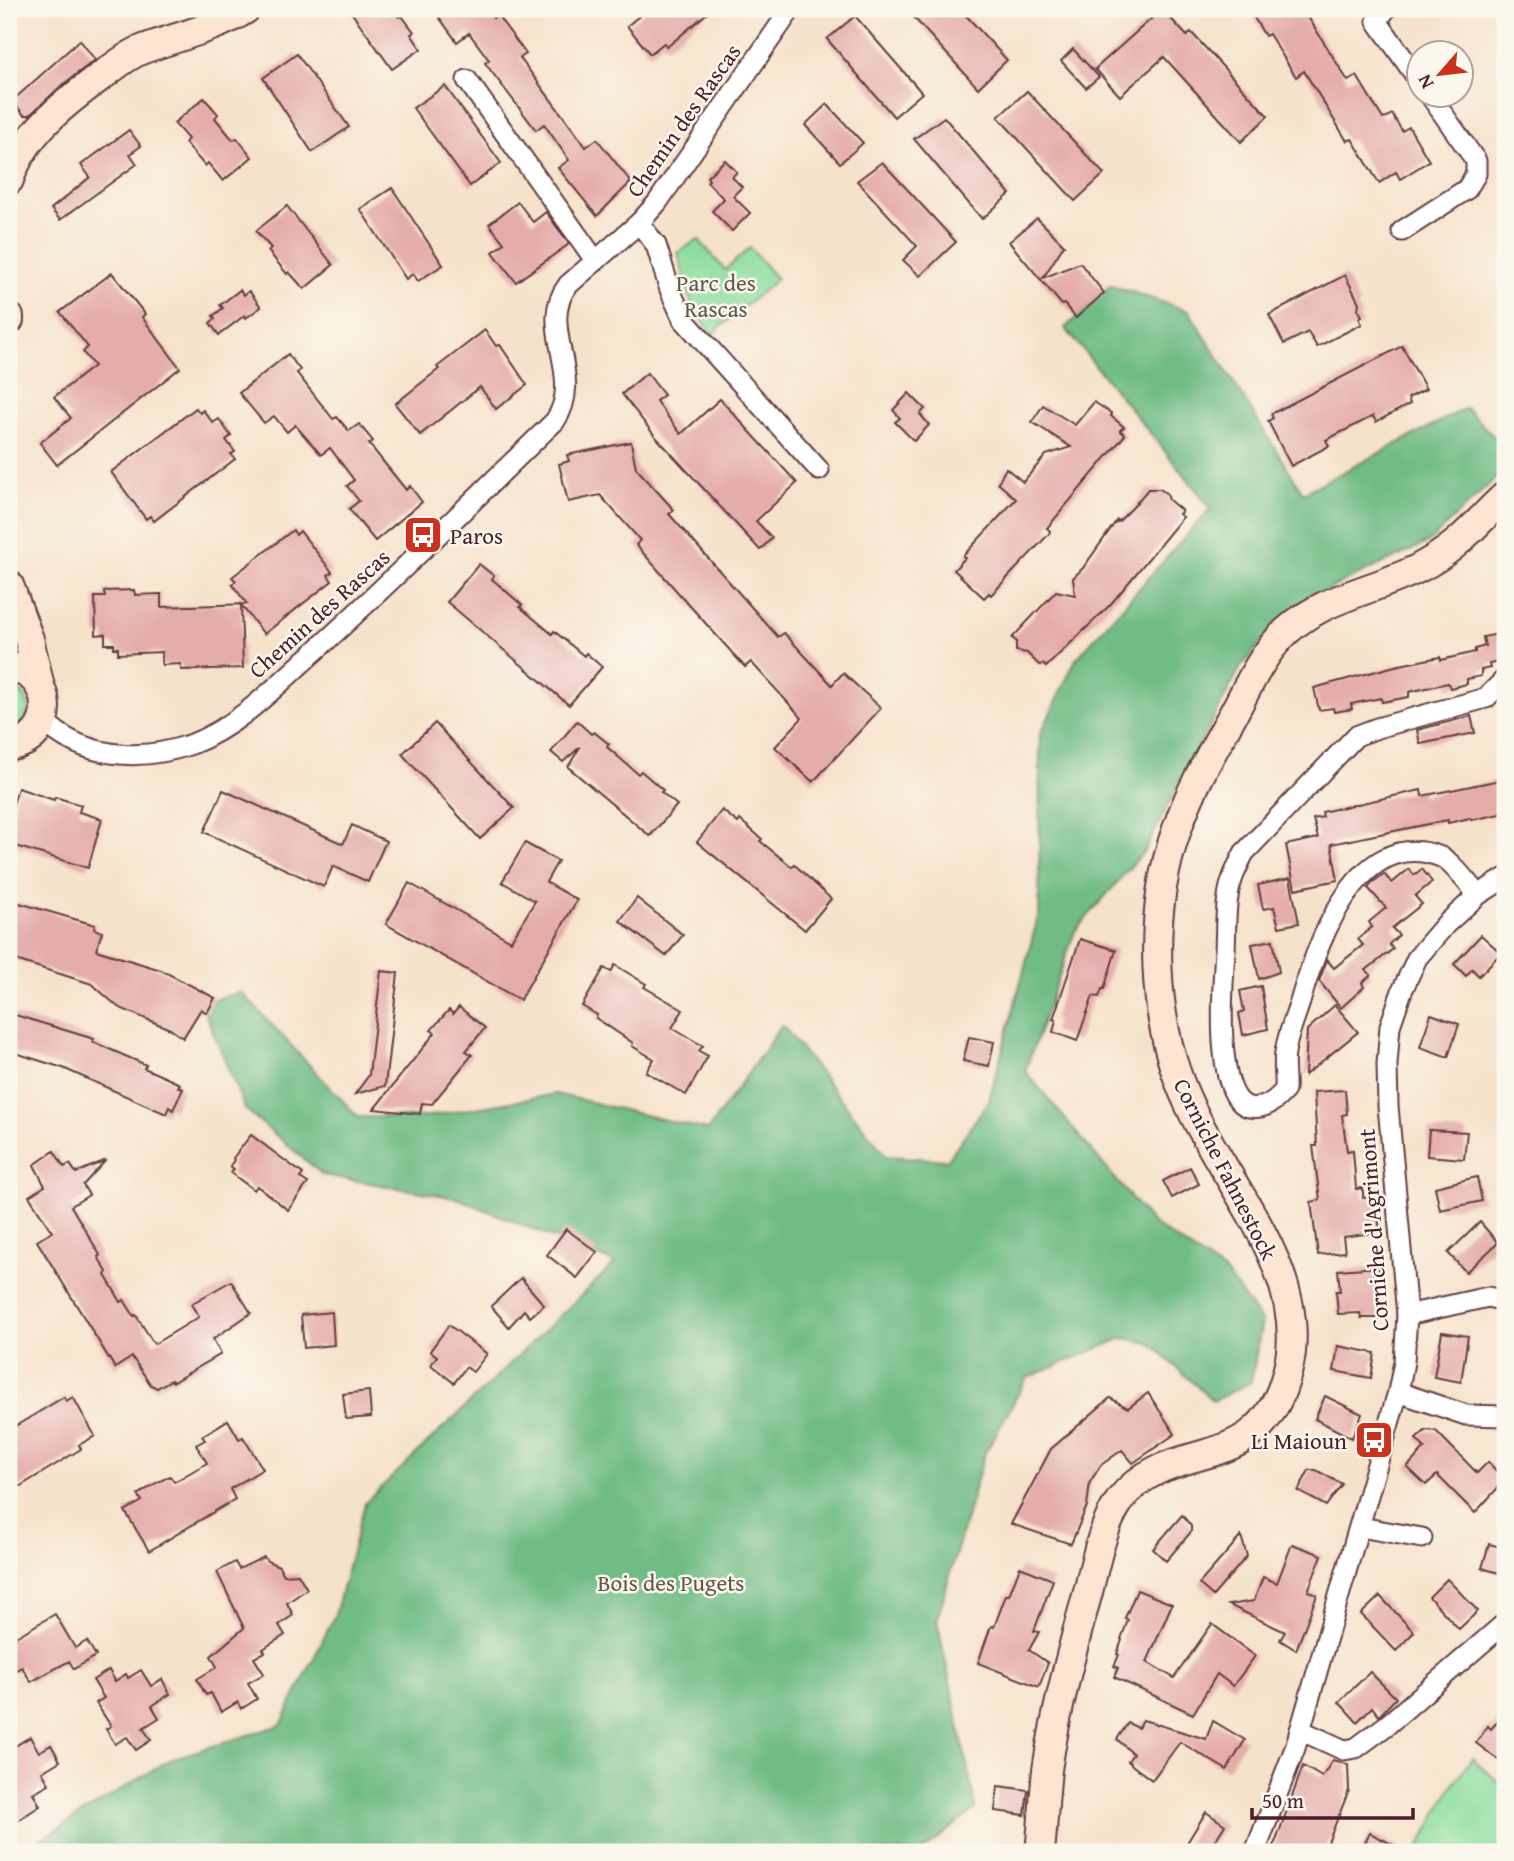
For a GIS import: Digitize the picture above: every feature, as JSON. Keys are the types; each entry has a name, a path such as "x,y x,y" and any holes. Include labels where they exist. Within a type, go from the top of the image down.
{"main road":[{"path":"9,180 19,154 33,135 52,115 114,66 137,52 246,9"},
{"name":"Corniche Fahnestock","path":"1040,1852 1048,1769 1064,1690 1097,1559 1113,1512 1131,1488 1149,1475 1170,1465 1223,1450 1246,1438 1271,1412 1289,1367 1291,1315 1282,1279 1256,1223 1189,1105 1174,1067 1163,1026 1158,984 1158,936 1162,896 1176,830 1255,671 1282,635 1325,606 1402,576 1438,557 1461,541 1505,496"},
{"path":"11,591 29,639 40,687 45,697 43,720 39,729 14,749"},
{"path":"9,655 15,638 16,618 11,591"},
{"path":"9,667 29,674 40,687"}],"street":[{"name":"Chemin des Rascas","path":"43,720 64,737 85,748 108,754 133,755 191,744 254,706 394,579 555,421 563,409 567,395 556,313 559,296 595,260 639,223 657,203 791,9"},
{"path":"1386,9 1377,22 1406,63"},
{"path":"467,80 595,260"},
{"path":"1402,231 1467,189 1476,174 1476,160 1439,108"},
{"path":"639,223 656,245 670,290 683,319 819,470"},
{"path":"1478,895 1443,858 1413,851 1393,853 1370,868 1340,901 1322,937 1284,1054 1285,1090 1273,1102 1259,1109 1244,1105 1233,1094 1222,1032 1222,998 1227,898 1244,853 1356,736 1486,698 1505,679"},
{"name":"Corniche d'Agrimont","path":"1255,1852 1300,1730 1360,1527 1404,1362 1407,1315 1388,1106 1390,1026 1417,958 1446,924 1478,895 1505,878"},
{"path":"1407,1315 1488,1297 1505,1301"},
{"path":"1398,1392 1466,1415 1505,1416"},
{"path":"1360,1527 1422,1538"},
{"path":"1300,1730 1344,1750 1356,1748 1387,1725 1505,1623"}],"green space":[{"name":"Parc des Rascas","path":"698,239 725,270 750,248 777,279 712,334 692,305 678,253"},
{"name":"Bois des Pugets","path":"1111,285 1189,311 1303,493 1466,408 1505,448 1505,469 1429,542 1333,587 1277,623 1240,668 1145,850 1075,931 1025,1071 1153,1224 1225,1272 1262,1322 1251,1382 1213,1401 1150,1343 1123,1338 1027,1378 984,1455 937,1620 976,1808 921,1852 9,1852 9,1843 23,1850 171,1759 281,1725 335,1615 365,1503 615,1263 457,1198 323,1175 245,1109 201,1003 241,992 358,1117 425,1117 556,1094 708,1130 782,1025 886,1156 947,1160 989,1101 1039,913 1040,735 1076,659 1211,508 1065,328"},
{"path":"9,685 23,694 27,701 28,714 18,725 9,728"},
{"path":"1472,1758 1505,1788 1505,1852 1417,1852 1450,1789"}],"building":[{"path":"349,9 393,9 414,32 411,34 421,49 392,69"},
{"path":"451,9 487,9 493,18 497,15 526,54 520,58 586,147 597,139 631,182 597,216 558,168 569,160 544,124 536,130 485,63 489,60 469,33 457,42 439,17"},
{"path":"648,9 712,9 667,47 664,43 650,54 627,26"},
{"path":"906,9 960,9 1007,60 978,88"},
{"path":"1162,9 1187,36 1191,32 1268,116 1241,142 1164,57 1120,96 1095,69"},
{"path":"1249,9 1303,9 1348,81 1357,76 1383,119 1392,114 1402,131 1409,127 1429,161 1400,179 1396,172 1379,183 1352,139 1347,141 1304,71 1296,77 1269,34 1265,36"},
{"path":"855,16 922,93 894,117 827,39"},
{"path":"80,40 95,60 61,86 30,115 24,115 12,101"},
{"path":"1073,49 1099,77 1086,88 1061,61"},
{"path":"297,54 349,127 312,152 263,78"},
{"path":"445,86 501,163 470,186 413,108"},
{"path":"1027,91 1104,174 1075,201 998,117"},
{"path":"204,98 218,114 215,118 233,140 237,138 252,157 223,181 208,163 205,166 185,143 188,139 174,123"},
{"path":"827,104 863,143 840,163 805,125"},
{"path":"944,117 1010,194 982,219 914,139"},
{"path":"129,130 141,146 130,154 137,164 60,220 51,209 90,177 81,165"},
{"path":"725,160 737,172 732,177 742,187 733,196 750,213 732,231 712,211 724,199 707,182 707,177"},
{"path":"882,162 956,242 920,276 903,260 917,246 857,181"},
{"path":"392,188 443,265 418,281 413,274 406,279 360,209"},
{"path":"518,202 533,222 546,212 569,244 516,282 493,252 504,243 489,224"},
{"path":"287,206 333,265 304,289 289,272 287,274 268,251 271,248 256,231"},
{"path":"1037,218 1064,245 1043,278 1080,263 1104,293 1076,318 1009,242"},
{"path":"112,273 145,314 142,317 180,368 57,465 40,443 71,418 54,397 94,366 83,352 88,347 60,312"},
{"path":"1345,275 1359,303 1358,309 1362,316 1359,318 1362,324 1317,347 1308,332 1284,344 1269,315"},
{"path":"240,290 244,295 249,291 261,307 246,318 245,315 219,335 210,323 215,319 213,316 223,308 220,305"},
{"path":"485,330 496,346 500,345 527,385 496,409 480,387 420,435 395,404"},
{"path":"1402,346 1426,389 1408,398 1410,404 1376,422 1373,416 1326,440 1329,446 1291,466 1268,421 1273,418 1271,414"},
{"path":"288,354 300,370 297,373 333,419 337,417 349,431 359,424 373,441 369,444 406,490 410,486 422,502 375,541 349,509 359,501 347,486 354,480 330,448 321,455 295,425 287,432 274,416 264,423 239,393"},
{"path":"647,373 664,395 656,401 681,434 720,399 797,483 756,521 772,538 760,550 655,436 622,394"},
{"path":"909,393 925,409 920,414 929,425 914,441 895,422 900,418 893,410"},
{"path":"1094,402 1111,413 1124,427 1120,430 1125,435 1047,528 1049,534 991,595 989,593 984,598 954,570 965,558 963,556 1016,499 998,483 1006,468 1023,482 1046,455 1071,447 1032,422 1043,405 1075,425"},
{"path":"196,408 200,413 203,410 213,423 219,419 231,436 226,440 235,452 231,454 235,459 154,521 150,516 146,519 111,472"},
{"path":"631,442 636,468 674,510 669,514 778,637 784,633 832,685 843,673 881,708 813,782 775,747 802,718 751,662 745,667 636,545 640,540 600,495 568,502 559,464 569,461 567,455"},
{"path":"1148,489 1160,489 1167,494 1169,500 1182,511 1179,514 1183,517 1110,605 1046,667 1039,665 1027,653 1016,651 1016,641 1012,638 1056,591 1075,595 1073,578 1117,520 1118,522"},
{"path":"293,530 296,535 300,531 332,572 328,575 332,581 264,634 241,605 243,668 181,670 181,664 162,665 162,652 118,654 118,648 114,648 114,644 105,644 105,634 96,635 95,597 105,597 104,591 134,590 135,595 161,594 161,607 247,604 232,584 236,581 232,577"},
{"path":"479,564 522,605 520,607 552,634 554,631 602,667 569,705 447,602"},
{"path":"1505,633 1505,661 1489,664 1490,668 1481,670 1481,676 1467,679 1467,684 1450,688 1448,683 1409,692 1409,697 1382,702 1381,698 1351,704 1352,709 1334,712 1333,708 1319,710 1314,688 1395,666 1475,652 1475,649 1485,646 1483,637"},
{"path":"1471,716 1475,733 1420,744 1417,730"},
{"path":"577,721 591,734 594,732 609,744 607,747 638,774 641,771 677,805 650,836 568,767 580,747 563,762 551,752"},
{"path":"435,723 514,808 480,839 402,754"},
{"path":"1505,779 1505,813 1448,823 1448,820 1331,844 1338,880 1295,889 1286,845 1318,838 1313,819 1323,817 1322,812 1421,790 1422,796"},
{"path":"18,788 54,800 55,797 81,805 79,812 102,819 88,868 9,844 9,818"},
{"path":"223,790 343,844 352,825 386,841 368,882 333,866 324,887 204,832"},
{"path":"722,810 738,823 740,820 762,839 760,841 792,867 794,864 831,899 805,930 697,842"},
{"path":"525,843 558,861 546,882 577,900 520,1000 386,924 409,883 511,941 535,901 502,882"},
{"path":"1409,869 1414,875 1422,869 1432,882 1415,896 1422,904 1392,928 1399,935 1389,944 1393,949 1366,970 1371,975 1362,983 1364,987 1341,1008 1319,981 1327,960 1334,968 1363,945 1358,939 1372,927 1369,922 1386,908 1368,888 1373,882 1384,874 1392,883"},
{"path":"1290,878 1299,923 1279,927 1274,907 1263,909 1258,885"},
{"path":"637,898 683,935 666,956 620,921"},
{"path":"9,900 95,925 94,929 102,932 96,950 161,970 215,998 207,1013 201,1009 183,1038 170,1029 118,1007 92,984 9,958"},
{"path":"1481,935 1501,953 1479,976 1472,969 1466,976 1454,964"},
{"path":"1080,939 1116,950 1104,989 1099,997 1093,996 1077,1041 1053,1032 1056,1020 1053,1019"},
{"path":"1273,940 1279,972 1259,979 1252,944"},
{"path":"615,965 646,984 644,987 683,1010 672,1028 703,1046 699,1051 708,1056 686,1095 646,1072 654,1059 632,1046 633,1043 582,1006 604,968 611,972"},
{"path":"381,971 398,973 385,1086 355,1094 369,1075"},
{"path":"1261,986 1268,1029 1243,1035 1239,1013 1244,1011 1240,991"},
{"path":"1335,1005 1358,1032 1305,1075 1307,1030"},
{"path":"459,1007 485,1028 466,1051 472,1055 432,1104 422,1103 420,1114 374,1109 435,1033 431,1030 449,1010 453,1014"},
{"path":"12,1014 94,1039 93,1042 146,1065 144,1068 180,1084 178,1087 183,1089 173,1110 169,1107 166,1114 63,1068 9,1051 9,1025"},
{"path":"1431,1014 1459,1024 1448,1057 1420,1047"},
{"path":"969,1037 994,1042 989,1066 963,1061"},
{"path":"1345,1090 1347,1114 1342,1115 1347,1151 1353,1150 1356,1189 1363,1188 1363,1198 1376,1197 1380,1232 1343,1237 1345,1252 1318,1255 1311,1202 1320,1200 1313,1146 1317,1146 1314,1092"},
{"path":"1429,1130 1467,1132 1464,1159 1427,1156"},
{"path":"251,1135 303,1174 300,1178 308,1183 288,1210 257,1186 254,1190 231,1173 234,1169 230,1166 233,1158"},
{"path":"54,1151 64,1167 70,1164 76,1173 106,1160 83,1185 89,1195 71,1206 100,1255 98,1257 107,1272 105,1275 121,1302 124,1300 134,1316 136,1315 154,1344 199,1317 191,1304 231,1281 251,1313 213,1339 221,1354 173,1382 171,1380 157,1388 151,1385 132,1357 115,1368 37,1241 52,1232 29,1196 45,1186 34,1165"},
{"path":"1190,1167 1199,1184 1172,1198 1163,1181"},
{"path":"1477,1177 1482,1201 1440,1210 1435,1187"},
{"path":"1480,1222 1498,1243 1466,1272 1448,1253"},
{"path":"566,1229 597,1252 577,1278 547,1255"},
{"path":"1379,1267 1380,1318 1361,1318 1360,1313 1338,1314 1338,1270"},
{"path":"521,1278 544,1305 530,1317 524,1310 509,1327 491,1306"},
{"path":"332,1312 334,1345 304,1348 301,1315"},
{"path":"449,1325 487,1354 473,1372 466,1367 454,1383 431,1365 437,1356 430,1351"},
{"path":"1442,1332 1468,1336 1461,1382 1434,1377"},
{"path":"1338,1346 1375,1353 1371,1378 1334,1371"},
{"path":"369,1391 371,1417 346,1419 343,1394"},
{"path":"1148,1393 1175,1434 1133,1463 1122,1450 1101,1465 1090,1482 1087,1506 1071,1544 1011,1524 1051,1449 1110,1398 1128,1408"},
{"path":"1325,1396 1362,1414 1352,1438 1315,1419"},
{"path":"64,1397 66,1401 73,1397 95,1436 79,1445 81,1449 9,1493 9,1430"},
{"path":"228,1420 239,1439 243,1437 263,1469 230,1489 235,1499 149,1551 125,1511 142,1501 138,1495 156,1483 170,1476 174,1482 207,1463 196,1445 205,1440 202,1436"},
{"path":"1426,1430 1436,1431 1477,1473 1488,1462 1505,1480 1475,1513 1437,1475 1426,1485 1407,1467 1425,1448 1416,1439"},
{"path":"1309,1470 1316,1470 1342,1484 1326,1506 1298,1491"},
{"path":"1182,1515 1191,1526 1191,1532 1166,1561 1153,1549"},
{"path":"1241,1536 1247,1556 1213,1596 1199,1584"},
{"path":"1292,1544 1322,1555 1308,1591 1317,1595 1296,1650 1280,1640 1285,1632 1229,1605 1254,1601 1263,1577 1277,1583"},
{"path":"1489,1544 1505,1548 1505,1575 1482,1568"},
{"path":"264,1557 279,1566 284,1575 298,1574 307,1589 287,1603 293,1615 279,1625 285,1635 254,1658 264,1674 248,1683 257,1699 241,1709 238,1702 221,1712 211,1693 206,1695 197,1679 217,1667 211,1656 244,1628 217,1572 235,1562 239,1569"},
{"path":"1020,1567 1053,1580 1034,1631 1039,1632 1029,1650 1048,1663 1039,1687 978,1663 991,1626 994,1627"},
{"path":"1447,1579 1478,1611 1459,1629 1429,1597"},
{"path":"1137,1590 1172,1604 1147,1662 1174,1678 1212,1624 1255,1656 1233,1686 1217,1674 1193,1714 1114,1677 1118,1668 1114,1666 1128,1620 1125,1618"},
{"path":"1380,1596 1414,1632 1396,1651 1361,1614"},
{"path":"55,1614 75,1648 87,1641 96,1656 74,1669 69,1661 31,1682 22,1667 9,1674 9,1641"},
{"path":"109,1670 115,1681 126,1674 128,1678 141,1670 151,1686 162,1679 170,1694 152,1706 159,1718 143,1728 151,1740 136,1750 127,1737 115,1744 106,1729 111,1726 96,1703 104,1698 93,1680"},
{"path":"1370,1672 1396,1698 1379,1716 1372,1707 1357,1722 1339,1702"},
{"path":"1505,1713 1505,1765 1476,1743 1488,1726 1491,1729"},
{"path":"1143,1720 1206,1739 1213,1721 1245,1740 1227,1770 1180,1742 1152,1780 1128,1761 1133,1754 1117,1739 1128,1723 1138,1728"},
{"path":"30,1737 39,1752 51,1745 60,1761 42,1772 49,1784 33,1793 40,1806 9,1826 9,1750"},
{"path":"1333,1760 1348,1765 1349,1790 1324,1852 1272,1852 1303,1766 1322,1777"},
{"path":"998,1786 1028,1790 1025,1815 995,1811"},
{"path":"1206,1812 1225,1825 1208,1852 1201,1852 1187,1843"},
{"path":"1370,1833 1407,1852 1360,1852"}],"place":[{"name":"Paros","path":"423,535"},
{"name":"Li Maioun","path":"1374,1440"}]}
